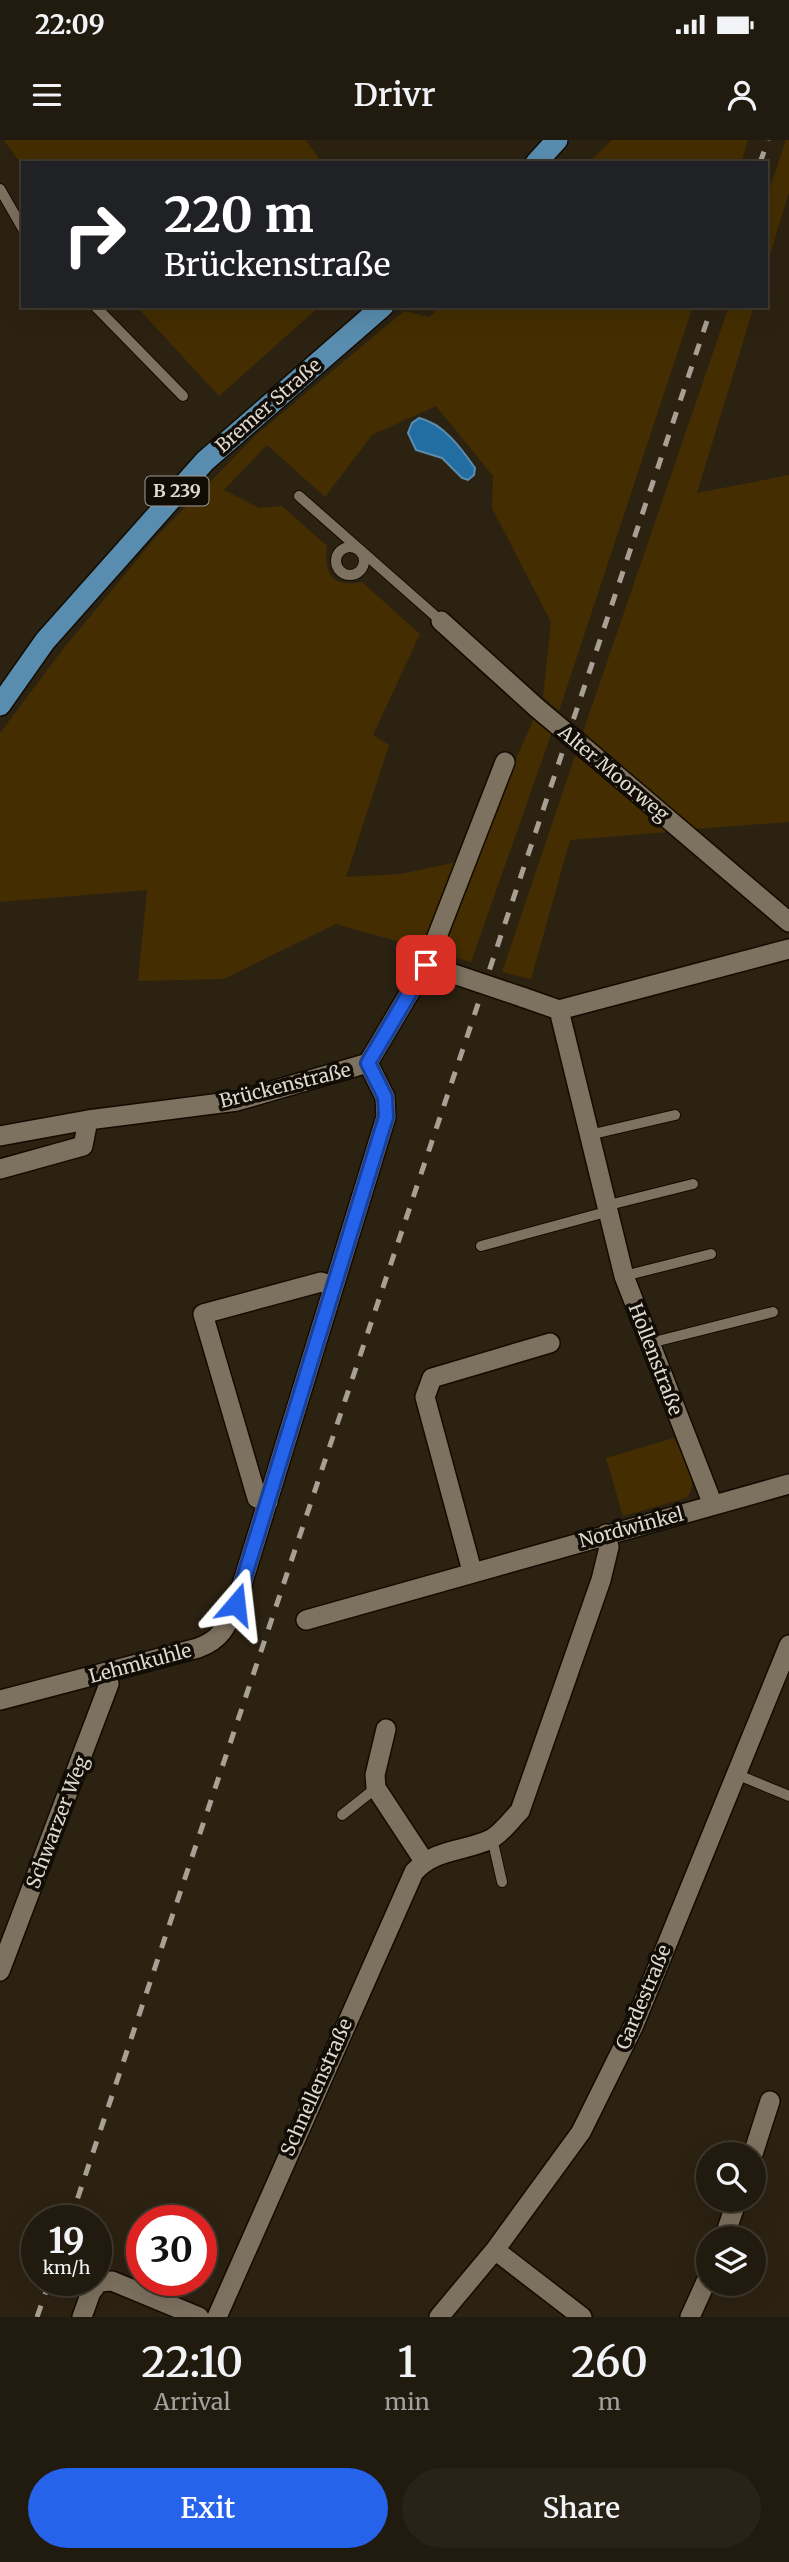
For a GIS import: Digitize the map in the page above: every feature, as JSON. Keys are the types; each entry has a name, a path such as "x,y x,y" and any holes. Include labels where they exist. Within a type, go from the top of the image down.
{"main road":[{"path":"538,161 557,140"},
{"name":"Bremer Straße","path":"0,705 45,641 205,461 381,308"}],"street":[{"name":"Alter Moorweg","path":"441,621 537,708 789,922"},
{"name":"Brückenstraße","path":"0,1136 88,1120 237,1101 368,1063 434,967 505,762"},
{"path":"434,967 559,1010 789,949"},
{"name":"Hollenstraße","path":"559,1010 605,1209 624,1276 713,1505"},
{"name":"Lehmkuhle","path":"0,1700 198,1648 213,1643 222,1635 236,1604 386,1117 385,1097 368,1063"},
{"path":"0,1169 83,1146 88,1120"},
{"path":"268,1502 257,1498 203,1314 321,1282 333,1286"},
{"path":"472,1571 425,1397 432,1378 550,1343"},
{"name":"Nordwinkel","path":"306,1619 789,1484"},
{"path":"386,1729 375,1775 376,1788 424,1861 444,1851 492,1838 520,1811 601,1580 609,1547 606,1534"},
{"name":"Gardestraße","path":"439,2317 495,2250 581,2132 634,2025 789,1645"},
{"name":"Schwarzer Weg","path":"0,1971 109,1684 106,1672"},
{"name":"Schnellenstraße","path":"217,2317 392,1914 414,1872 424,1861"},
{"path":"756,2142 770,2101"},
{"path":"495,2250 582,2317"},
{"path":"82,2317 91,2292 99,2281 113,2281 200,2317"},
{"path":"690,2317 700,2296"}],"lane":[{"path":"0,189 21,226"},
{"path":"97,308 183,396"},
{"path":"299,496 441,621"},
{"path":"588,1135 675,1115"},
{"path":"481,1246 693,1184"},
{"path":"624,1276 711,1254"},
{"path":"650,1343 773,1312"},
{"path":"736,1774 789,1796"},
{"path":"342,1815 376,1788"},
{"path":"492,1838 502,1882"}],"shaded area":[{"path":"4,140 306,140 321,161 21,161 21,164"},
{"path":"612,140 748,140 742,161 590,161"},
{"path":"786,140 789,140 789,192 768,262 768,193"},
{"path":"138,308 318,308 219,396"},
{"path":"439,308 692,308 559,711 543,697 551,622 492,508 493,476 436,406 372,435 325,497 267,445 224,490 259,508 282,506 327,546 327,565 332,577 343,583 362,582 420,634 373,735 389,745 346,877 400,874 472,859 535,716 552,732 471,962 336,924 224,979 138,981 147,890 0,902 0,733 63,649 156,537 256,435 404,311 429,317"},
{"path":"728,308 753,308 697,493 789,475 789,822 694,829 583,732"},
{"path":"576,753 667,832 570,840 531,979 502,972"},
{"path":"674,1438 691,1476 692,1484 686,1498 623,1516 606,1458"}],"water":[{"path":"419,418 436,425 451,437 475,468 474,475 468,480 462,478 442,458 416,450 408,433 412,423"}],"railway":[{"path":"761,161 768,140"},
{"path":"75,2205 711,308"},
{"path":"37,2317 44,2296"}],"route":[{"path":"236,1604 386,1117 385,1097 368,1063 426,965"}]}
